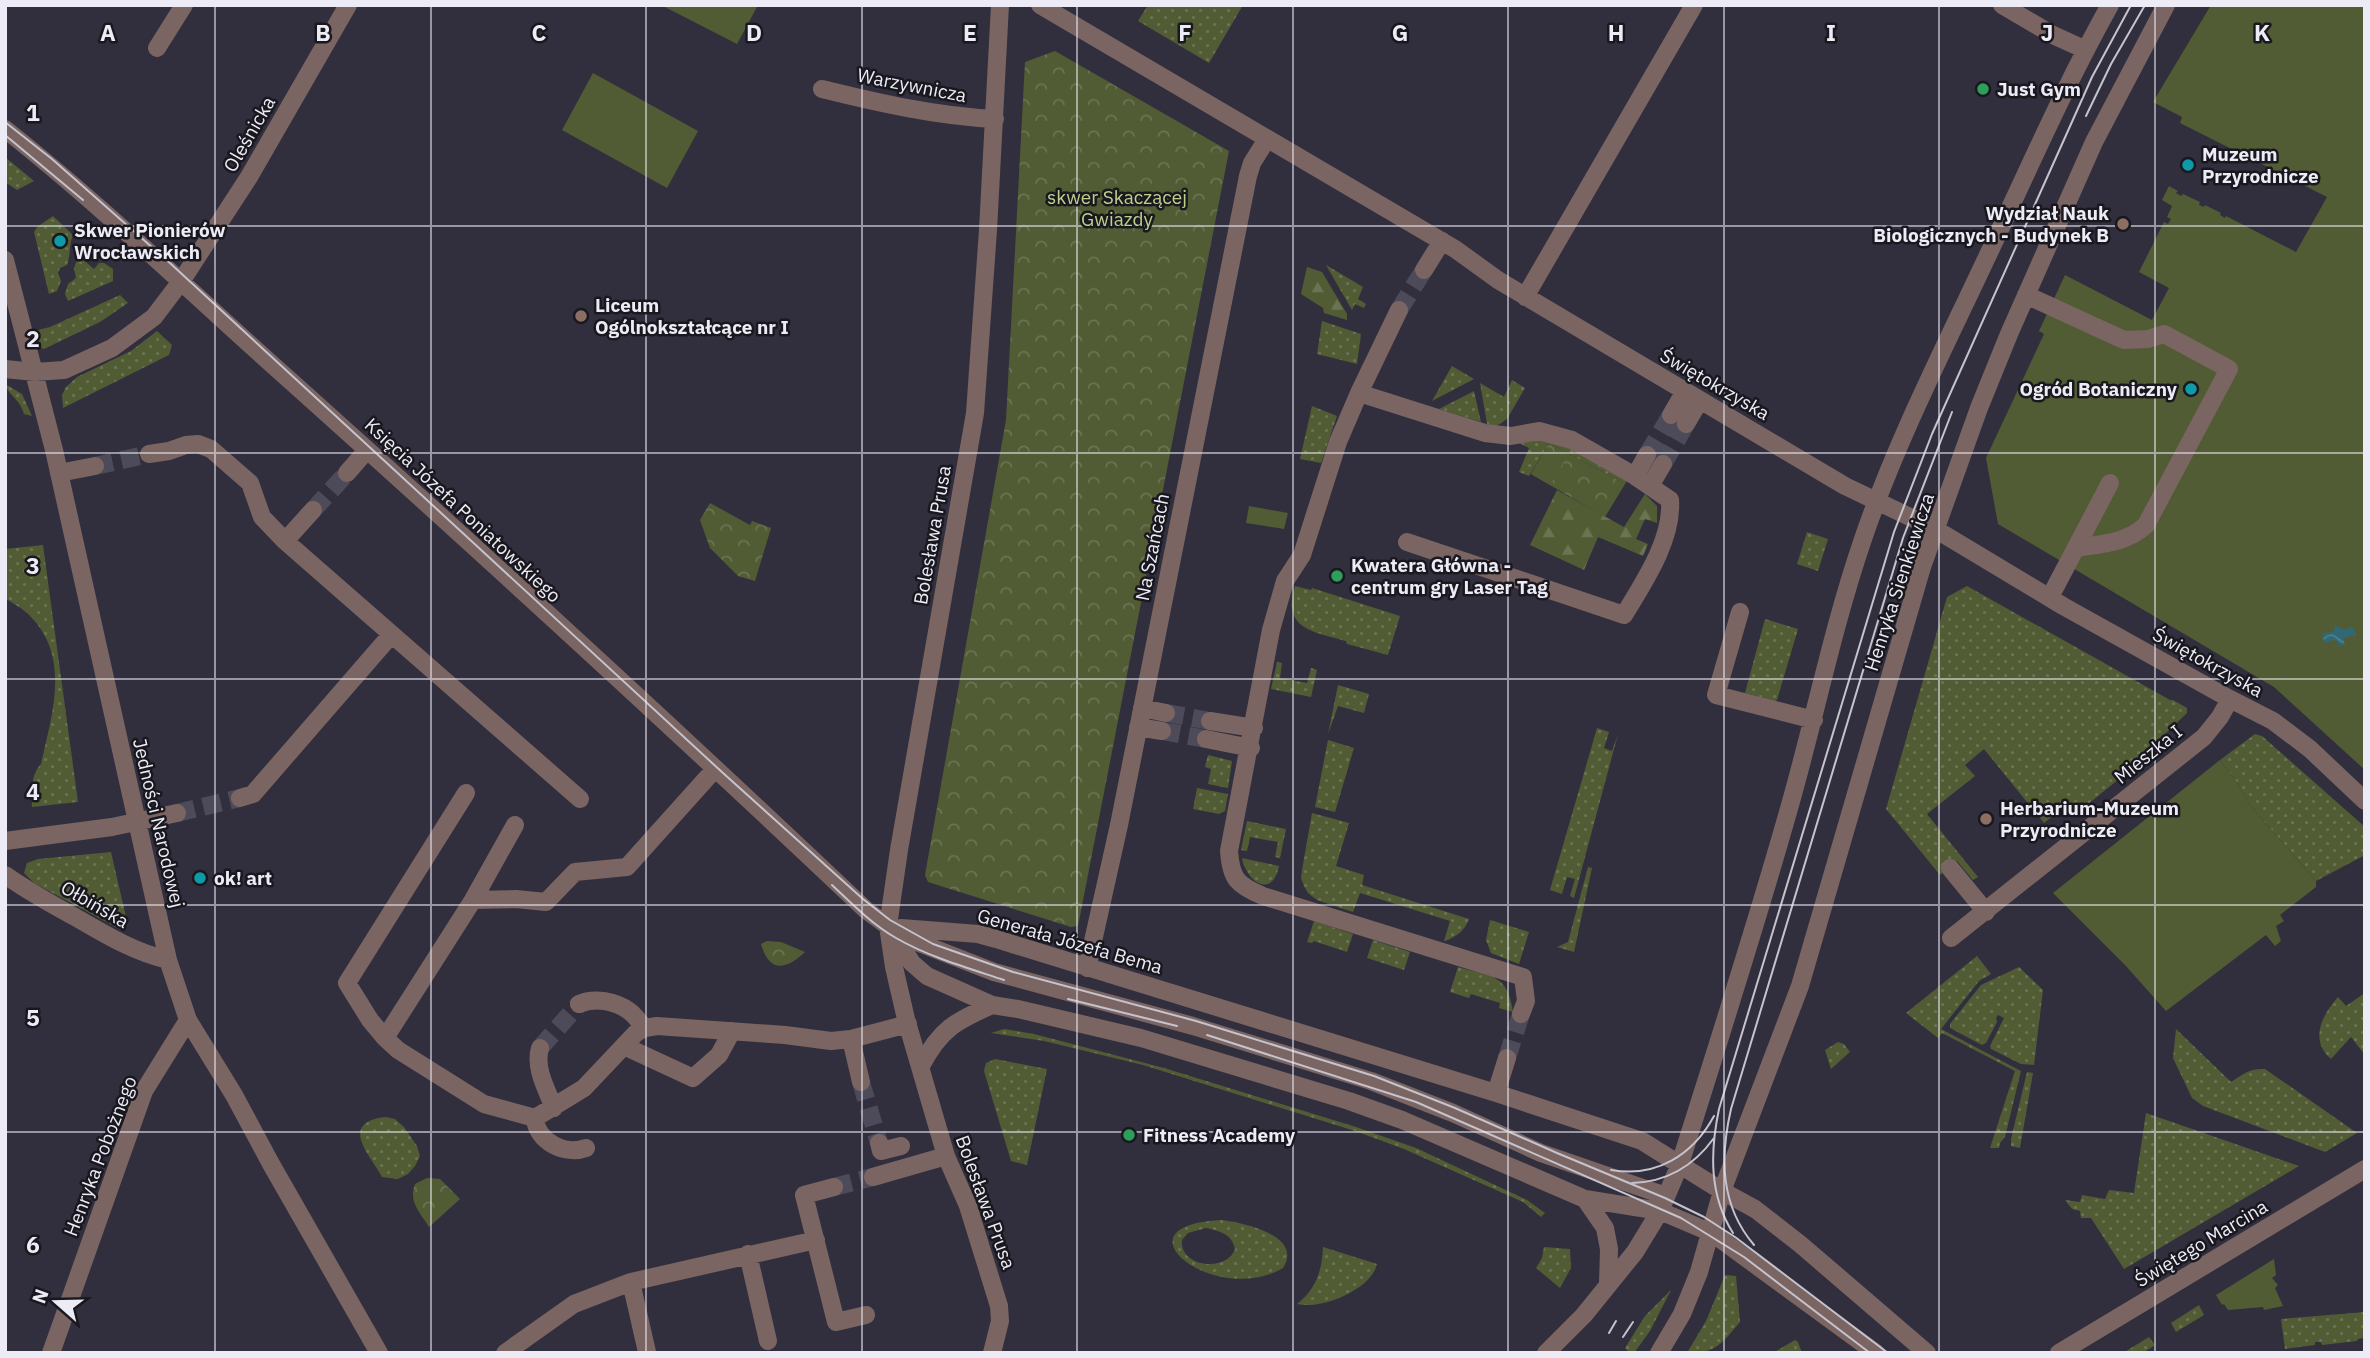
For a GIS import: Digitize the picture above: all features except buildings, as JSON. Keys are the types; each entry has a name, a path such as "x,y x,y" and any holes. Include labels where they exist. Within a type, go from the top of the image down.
{"street":[{"path":"157,48 184,5"},
{"name":"Oleśnicka","path":"5,369 34,372 64,370 111,348 154,317 182,280 249,177 348,5"},
{"name":"Bolesława Prusa","path":"992,1353 1000,1321 999,1306 968,1206 946,1156 908,1024 894,967 888,926 898,850 975,413 1000,5"},
{"name":"Świętokrzyska","path":"1040,5 1442,241 1525,297 1845,486 1936,529 2050,597 2273,721 2310,749 2365,801"},
{"path":"1525,297 1694,5"},
{"path":"2003,5 2053,35 2086,50"},
{"path":"1546,1353 1584,1315 1635,1252 1663,1204 1680,1164 1782,834 1832,644 1877,501 1905,432 2086,50 2110,5"},
{"name":"Henryka Sienkiewicza","path":"1659,1353 1682,1314 1699,1272 1722,1191 1800,986 1922,567 1991,376 2094,142 2166,5"},
{"name":"Warzywnicza","path":"822,89 899,107 961,117 995,119"},
{"name":"Księcia Józefa Poniatowskiego","path":"5,129 182,280 260,355 367,450 866,910 888,926"},
{"name":"Na Szańcach","path":"1087,968 1142,708 1248,176 1252,163 1267,139"},
{"path":"1424,270 1442,241"},
{"name":"Jedności Narodowej","path":"5,260 59,473 168,960 188,1020 234,1095 379,1353"},
{"path":"2026,295 2124,340 2148,339 2164,334 2229,369 2146,525 2134,536 2076,548"},
{"path":"1399,310 1338,442 1303,555 1285,581 1272,630 1229,851 1231,872 1246,889 1263,897 1523,977 1526,1001 1521,1014"},
{"path":"1359,393 1485,433 1511,436 1539,430 1572,440 1635,476 1670,500 1671,515 1650,572 1624,615 1407,542"},
{"path":"1679,419 1692,395"},
{"path":"149,454 169,452 186,444 198,444 211,449 250,483 262,517 285,541 580,799"},
{"path":"346,473 367,450"},
{"path":"1635,476 1655,459 1650,486"},
{"path":"59,473 94,466"},
{"path":"2050,597 2110,483"},
{"path":"285,541 313,510"},
{"path":"1740,612 1716,695 1814,720"},
{"path":"240,798 253,794 391,635"},
{"name":"Mieszka I","path":"1951,938 2204,737 2230,699"},
{"path":"1138,727 1164,722 1142,708"},
{"path":"1210,721 1254,728"},
{"path":"1206,739 1251,748"},
{"path":"473,900 516,899 547,902 575,873 627,867 715,769"},
{"path":"466,793 347,983 370,1020 398,1050 484,1104 536,1118 584,1088 636,1033 645,1028 657,1026 732,1031 831,1041 850,1039 908,1024"},
{"path":"5,841 138,822 177,813"},
{"path":"385,1038 473,900 515,825"},
{"path":"1950,868 1986,912"},
{"name":"Ołbińska","path":"5,875 121,944 168,960"},
{"path":"888,926 912,963 926,976 992,1005 1141,1038 1349,1101 1402,1120 1585,1199 1663,1204"},
{"path":"888,926 936,951 994,972 1193,1026 1371,1081 1430,1103 1663,1204 1712,1233 1876,1353"},
{"name":"Generała Józefa Bema","path":"888,926 915,931 978,934 1183,995 1642,1141 1755,1209 1927,1353"},
{"path":"579,1004 587,1000 611,1003 630,1011 645,1028"},
{"path":"921,1066 945,1031 958,1020 992,1005"},
{"name":"Henryka Pobożnego","path":"51,1353 144,1091 188,1020"},
{"path":"624,1046 693,1078 719,1055 732,1031"},
{"path":"850,1039 861,1082"},
{"path":"540,1048 539,1067 554,1108"},
{"path":"1496,1093 1507,1058"},
{"path":"536,1118 540,1135 567,1151 586,1148"},
{"path":"879,1143 881,1151 901,1146"},
{"path":"873,1177 946,1156"},
{"name":"Świętego Marcina","path":"2059,1353 2365,1170"},
{"path":"834,1187 804,1195 836,1322 866,1315"},
{"path":"1585,1199 1605,1228 1609,1248 1608,1283"},
{"path":"505,1353 574,1304 631,1282 816,1240"},
{"path":"748,1254 768,1341"},
{"path":"631,1282 647,1352"}],"green space":[{"path":"661,5 758,5 737,44"},
{"path":"1148,5 1243,5 1209,63 1138,21"},
{"name":"Ogród Botaniczny","path":"2211,5 2365,5 2365,770 2274,687 1998,524 1986,458 2044,334 2039,331 2065,275 2152,320 2169,288 2139,272 2164,222 2168,224 2171,219 2167,217 2172,206 2162,200 2169,186 2181,196 2183,194 2200,202 2199,205 2205,205 2225,218 2226,216 2296,252 2327,197 2180,123 2182,117 2153,102"},
{"name":"skwer Skaczącej Gwiazdy","path":"1055,51 1229,151 1078,926 1071,927 928,882 925,875 1006,420 1025,62"},
{"path":"593,73 698,131 667,188 562,130"},
{"path":"5,157 34,181 17,190 5,182"},
{"path":"53,216 73,235 67,265 60,268 58,273 61,281 57,291 49,294 34,232"},
{"path":"78,257 94,269 99,263 104,263 113,269 113,281 68,301 65,294 68,284 76,278 74,268"},
{"path":"1326,265 1363,287 1358,299 1366,304 1364,308 1355,304 1352,310"},
{"path":"1307,267 1322,272 1347,314 1347,320 1324,313 1323,308 1301,294"},
{"path":"120,295 128,303 100,322 44,349 38,347 34,331 50,327"},
{"path":"1322,321 1361,334 1357,364 1317,354"},
{"path":"157,331 172,345 169,355 63,408 62,395 77,377 131,351"},
{"path":"1452,366 1474,379 1432,401"},
{"path":"1512,380 1525,388 1507,419 1495,427 1487,424 1480,383 1504,397"},
{"path":"5,384 22,394 32,416 24,414"},
{"path":"1474,391 1481,422 1439,409"},
{"path":"1312,406 1337,416 1321,463 1300,459"},
{"path":"1525,439 1560,442 1628,479 1625,484 1549,443 1529,476 1519,472 1529,448 1517,442"},
{"path":"1549,443 1625,484 1605,517 1531,474"},
{"path":"1546,449 1565,460 1550,485 1531,474"},
{"path":"1557,490 1624,527 1645,494 1657,506 1657,523 1645,519 1636,539 1648,544 1643,556 1598,537 1584,570 1530,545"},
{"path":"710,503 750,525 752,521 771,528 755,581 738,576 710,548 700,520"},
{"path":"1249,506 1288,513 1284,529 1246,523"},
{"path":"1807,532 1828,539 1818,571 1797,564"},
{"path":"43,545 78,802 32,807 33,779 41,764 50,725 55,686 54,666 42,630 26,612 5,598 5,549"},
{"path":"1295,586 1311,590 1312,588 1400,616 1388,655 1347,644 1346,641 1303,626 1293,611"},
{"path":"1967,586 2187,708 2187,713 2165,734 2162,750 2152,752 2082,809 2065,806 2044,823 1984,749 1965,765 1975,776 1927,814 1978,877 1973,880 1957,861 1940,875 1886,809 1947,597"},
{"path":"1765,619 1798,629 1775,701 1745,693"},
{"path":"1277,662 1282,663 1280,678 1307,683 1311,668 1317,670 1311,697 1271,689"},
{"path":"1338,685 1369,694 1364,713 1338,706 1328,734"},
{"path":"1597,728 1609,732 1604,748 1612,751 1618,734 1574,898 1570,896 1575,879 1567,877 1562,894 1550,890"},
{"path":"2255,734 2262,736 2365,827 2365,855 2316,881 2250,805 2220,760"},
{"path":"1328,740 1354,748 1335,812 1315,807"},
{"path":"1208,755 1232,761 1228,788 1208,784 1211,769 1205,767"},
{"path":"2220,760 2250,805 2316,881 2316,887 2280,915 2284,921 2276,926 2281,941 2275,946 2266,935 2166,1011 2125,965 2053,893"},
{"path":"1197,788 1228,794 1225,811 1219,814 1193,809"},
{"path":"1312,813 1349,823 1336,866 1364,875 1362,885 1469,919 1465,927 1456,936 1444,941 1450,921 1360,893 1353,912 1317,900 1308,893 1301,878"},
{"path":"1247,821 1286,829 1280,858 1275,857 1278,842 1250,837 1247,851 1241,850"},
{"path":"111,852 126,917 121,930 34,883 24,873 27,863 38,859"},
{"path":"1242,858 1279,866 1276,876 1271,882 1259,883 1248,874"},
{"path":"1588,867 1592,868 1574,952 1557,947 1568,942"},
{"path":"1490,920 1529,932 1519,964 1491,953 1486,940"},
{"path":"1314,921 1353,934 1347,952 1314,941 1307,942"},
{"path":"1373,940 1410,952 1404,970 1367,958"},
{"path":"767,941 781,942 805,952 791,963 778,966 768,960 764,953 761,944"},
{"path":"1977,956 1991,974 1979,981 1941,1029 2021,1071 2005,1137 1999,1148 1990,1148 2015,1071 1942,1033 1938,1038 1906,1013"},
{"path":"1458,967 1489,975 1502,983 1507,990 1513,1012 1499,1008 1500,1003 1471,994 1469,998 1450,992"},
{"path":"2019,967 2043,990 2034,1065 2021,1064 1991,1049 2004,1018 1998,1015 1986,1043 1982,1045 1950,1028 1950,1024 1981,985"},
{"path":"2365,993 2365,1055 2351,1037 2331,1059 2324,1052 2319,1036 2327,1012 2338,997 2346,1006"},
{"path":"1004,1029 1034,1034 1164,1068 1356,1127 1416,1148 1527,1200 1545,1213 1541,1217 1523,1202 1404,1149 1355,1131 1143,1065 1044,1041 991,1033"},
{"path":"2176,1029 2231,1082 2243,1074 2265,1069 2357,1133 2325,1152 2203,1106 2192,1098 2173,1058"},
{"path":"1838,1042 1844,1044 1850,1052 1831,1069 1825,1050"},
{"path":"995,1059 1047,1069 1027,1165 1011,1161 984,1071 986,1063"},
{"path":"2027,1072 2033,1073 2020,1148 2011,1146 2011,1139"},
{"path":"2146,1113 2299,1166 2124,1269 2091,1218 2081,1218 2080,1211 2072,1209 2065,1200 2080,1202 2082,1195 2105,1199 2109,1190 2134,1193"},
{"path":"385,1117 395,1119 404,1127 417,1146 420,1156 408,1174 398,1179 382,1177 361,1141 363,1126 371,1120"},
{"path":"427,1178 440,1179 460,1199 429,1227 416,1207 413,1196 415,1184"},
{"path":"1222,1220 1268,1233 1285,1247 1287,1257 1283,1268 1257,1278 1229,1278 1204,1272 1185,1261 1174,1248 1174,1235 1189,1225","holes":["1206,1228 1225,1234 1231,1240 1235,1249 1223,1262 1204,1264 1195,1261 1183,1249 1182,1240 1188,1233"]},
{"path":"1323,1247 1377,1264 1365,1282 1344,1296 1319,1304 1297,1304 1317,1279"},
{"path":"1544,1247 1570,1249 1571,1268 1560,1288 1536,1268"},
{"path":"2274,1259 2276,1275 2272,1278 2278,1285 2275,1288 2283,1306 2264,1310 2263,1307 2228,1310 2222,1305 2216,1295"},
{"path":"1725,1275 1736,1276 1740,1322 1718,1346 1697,1353 1687,1353 1706,1321"},
{"path":"1671,1290 1650,1331 1634,1353 1630,1353 1625,1348 1645,1316"},
{"path":"2199,1305 2204,1315 2176,1332 2171,1323"},
{"path":"2365,1312 2365,1340 2363,1338 2322,1345 2321,1342 2315,1342 2315,1345 2285,1349 2281,1319"},
{"path":"2149,1337 2155,1345 2143,1353 2123,1353"},
{"path":"1795,1340 1802,1353 1773,1353"}],"water":[{"path":"2335,625 2344,630 2352,627 2355,636 2343,639 2345,644 2342,646 2333,640 2325,643 2322,637 2324,633 2334,632"}],"tunnel":[{"path":"1399,310 1424,270"},
{"path":"1647,455 1671,415"},
{"path":"1663,464 1686,424"},
{"path":"95,466 149,454"},
{"path":"313,510 347,473"},
{"path":"1166,713 1210,721"},
{"path":"1162,731 1206,739"},
{"path":"177,813 240,798"},
{"path":"540,1048 579,1004"},
{"path":"1507,1058 1521,1014"},
{"path":"861,1082 879,1143"},
{"path":"834,1187 873,1177"}],"tram line":[{"path":"1733,1233 1719,1204 1714,1173 1714,1141 1719,1109 1894,532 1932,434 2092,77 2131,5"},
{"path":"2086,116 2111,64 2145,5"},
{"path":"5,122 52,159 171,264 723,773 890,920 933,944 1013,972 1196,1021 1374,1076 1665,1198 1704,1217 1735,1237 1888,1353"},
{"path":"5,135 83,200"},
{"path":"1754,1245 1735,1214 1726,1180 1725,1145 1731,1109 1903,538 1952,412"},
{"path":"832,885 870,920 896,938 935,956 1004,980"},
{"path":"1068,999 1177,1026"},
{"path":"1207,1035 1416,1102 1681,1218 1744,1257 1870,1353"},
{"path":"1611,1170 1643,1170 1672,1161 1695,1142 1714,1116"},
{"path":"1632,1183 1657,1180 1678,1171 1697,1157 1714,1138"},
{"path":"1609,1333 1616,1321"},
{"path":"1623,1337 1633,1322"}],"place":[{"name":"Just Gym","path":"1983,89"},
{"name":"Muzeum Przyrodnicze","path":"2188,165"},
{"name":"Wydział Nauk Biologicznych - Budynek B","path":"2123,224"},
{"name":"Skwer Pionierów Wrocławskich","path":"60,241"},
{"name":"Liceum Ogólnokształcące nr I","path":"581,316"},
{"name":"Ogród Botaniczny","path":"2191,389"},
{"name":"Kwatera Główna - centrum gry Laser Tag","path":"1337,576"},
{"name":"Herbarium-Muzeum Przyrodnicze","path":"1986,819"},
{"name":"ok! art","path":"200,878"},
{"name":"Fitness Academy","path":"1129,1135"}]}
